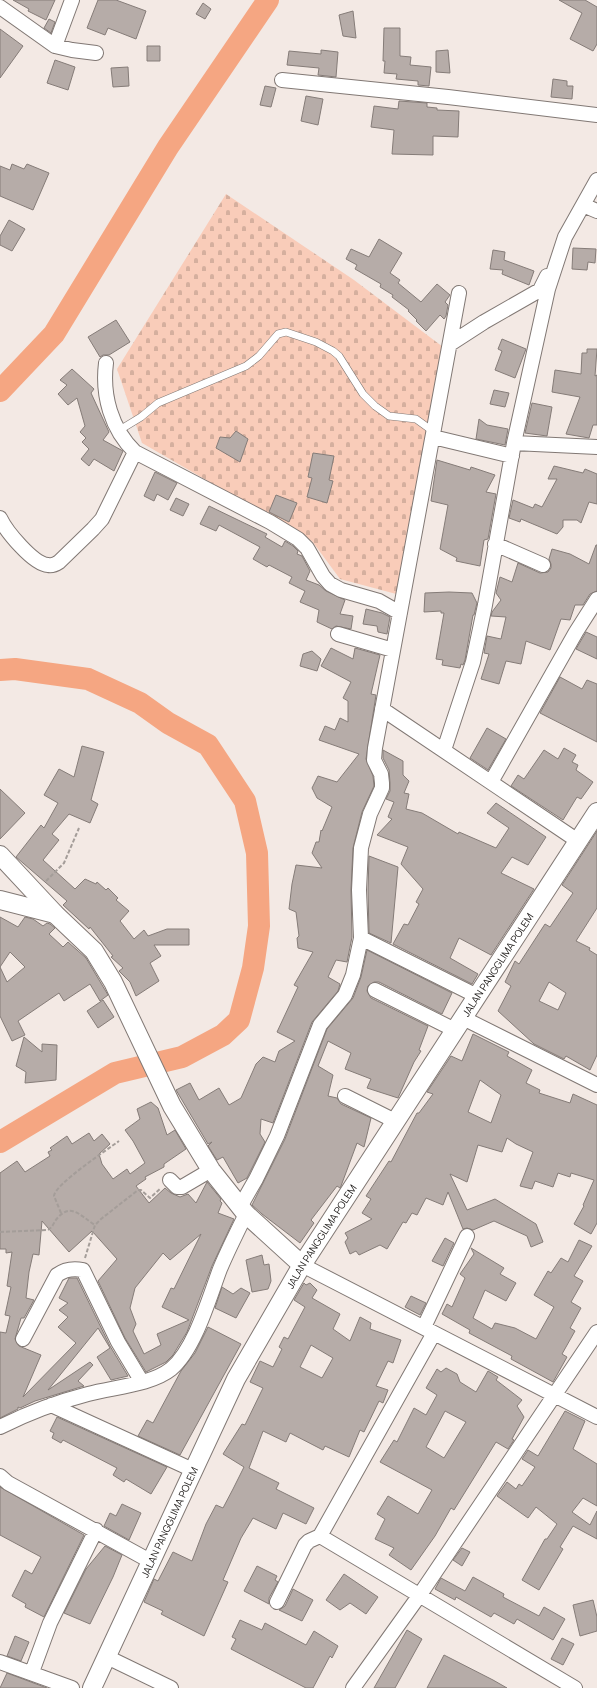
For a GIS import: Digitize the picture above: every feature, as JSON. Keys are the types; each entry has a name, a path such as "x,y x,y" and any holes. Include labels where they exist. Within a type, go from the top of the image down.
{"street":[{"path":"55,46 72,0"},
{"path":"0,7 55,46 96,53"},
{"path":"282,80 448,97 597,115"},
{"path":"444,750 473,662 485,605 513,449 548,288 565,237 597,180"},
{"path":"583,205 597,210"},
{"path":"450,344 540,290 544,284 556,242 565,237"},
{"path":"0,1427 22,1416 51,1405 87,1394 153,1379 171,1369 184,1354 192,1340 256,1179 277,1136 320,1025 345,995 349,986 361,938 359,890 361,848 370,814 382,788 382,778 375,764 374,756 459,294"},
{"path":"106,363 104,377 106,394 115,425 135,452 270,522 298,539 307,548 323,576 330,584 341,590 379,601 400,613"},
{"path":"433,435 513,449 597,448"},
{"path":"0,518 5,529 26,551 44,565 53,565 65,556 102,518 135,452"},
{"path":"496,544 543,565"},
{"path":"491,782 576,632 597,599"},
{"path":"338,634 393,650"},
{"path":"382,709 578,841"},
{"name":"JALAN PANGGLIMA POLEM","path":"92,1688 236,1379 302,1265 597,812"},
{"path":"0,855 55,914 94,951 114,982 172,1106 211,1170 243,1210 302,1265 597,1417"},
{"path":"0,900 55,914"},
{"path":"361,938 477,996"},
{"path":"375,990 595,1080"},
{"path":"345,1096 395,1121"},
{"path":"170,1180 177,1187 182,1188 211,1170"},
{"path":"277,1602 305,1545 309,1541 320,1536 429,1330 467,1236"},
{"path":"23,1339 57,1275 69,1269 83,1270 118,1342 142,1382"},
{"path":"353,1688 419,1596 553,1394 597,1332"},
{"path":"51,1405 193,1470"},
{"path":"0,1476 8,1483 150,1561"},
{"path":"32,1672 50,1623 96,1530"},
{"path":"320,1536 575,1688"},
{"path":"107,1657 171,1688"},
{"path":"0,1662 32,1672 72,1688"}],"lane":[{"path":"118,431 141,417 158,403 246,366 259,356 278,334 286,332 316,342 333,351 339,356 363,394 375,406 390,416 416,419 433,435"}],"path":[{"path":"35,892 64,863 79,828"},
{"path":"61,1213 54,1196 56,1189 86,1164 119,1141"},
{"path":"83,1270 95,1225 138,1190 141,1190 150,1198 170,1180"},
{"path":"0,1232 50,1229 61,1213 69,1210 95,1225"}],"green space":[{"path":"226,194 354,280 443,347 400,595 340,579 312,541 142,443 117,369"}],"building":[{"path":"13,0 55,0 46,20 28,11 29,9"},
{"path":"98,0 116,0 146,11 136,39 108,28 105,35 87,28"},
{"path":"559,0 585,0 597,7 597,44 593,51 570,39 582,13"},
{"path":"203,3 211,9 205,19 196,14"},
{"path":"353,11 356,38 343,36 339,15"},
{"path":"49,19 55,22 51,33 44,28"},
{"path":"384,28 400,28 400,56 411,57 410,65 431,67 429,86 418,85 418,81 396,79 397,74 384,73"},
{"path":"0,29 23,46 0,78"},
{"path":"147,46 160,46 160,61 147,61"},
{"path":"321,50 338,52 336,77 318,75 319,68 287,65 289,51 321,54"},
{"path":"448,50 450,73 436,72 436,51"},
{"path":"55,60 75,67 68,90 47,83"},
{"path":"128,67 129,86 113,87 111,68"},
{"path":"553,79 567,81 567,86 573,86 572,99 551,97"},
{"path":"265,86 276,88 271,107 260,105"},
{"path":"306,96 323,99 318,125 301,121"},
{"path":"399,101 427,103 427,107 437,108 437,110 459,111 458,137 433,136 433,155 392,154 394,130 371,127 374,106 398,109"},
{"path":"12,164 24,169 27,164 49,173 33,210 0,196 0,166 10,170"},
{"path":"9,220 25,229 12,251 0,245 0,236"},
{"path":"379,239 402,253 390,273 400,280 398,283 421,302 437,284 450,295 445,302 448,305 444,319 440,315 426,331 416,321 417,320 408,311 409,310 392,297 393,295 380,287 381,284 355,269 357,265 346,259 351,249 369,257"},
{"path":"573,248 596,249 595,263 588,262 587,270 572,269"},
{"path":"493,250 505,252 504,260 534,271 529,285 502,274 503,270 490,269"},
{"path":"116,320 130,342 109,355 103,355 100,357 88,337"},
{"path":"502,339 526,349 515,378 495,370 502,351 498,349"},
{"path":"587,349 597,349 595,376 597,375 597,425 593,425 589,438 566,434 580,397 552,392 555,370 581,374 582,353 587,353"},
{"path":"72,369 94,389 91,393 109,432 103,440 123,451 114,471 94,459 89,466 81,459 89,449 82,442 86,438 80,432 85,426 77,398 68,405 58,394 67,385 60,380"},
{"path":"494,390 509,393 505,407 490,404"},
{"path":"532,403 552,407 547,436 525,433"},
{"path":"479,419 487,425 508,429 505,445 476,439"},
{"path":"236,431 248,439 240,462 216,448 220,437 230,438"},
{"path":"313,453 334,456 329,480 333,481 327,503 307,497 312,478 308,477"},
{"path":"437,460 470,470 471,467 495,475 486,492 496,494 488,539 484,540 480,566 456,561 457,558 440,549 448,505 431,501"},
{"path":"554,466 583,473 585,469 597,474 597,504 589,502 581,523 577,520 563,520 563,527 557,534 521,519 520,522 509,518 513,500 533,508 535,504 542,507 557,479 548,479"},
{"path":"155,472 177,483 168,500 157,494 154,501 144,496"},
{"path":"276,495 297,503 289,522 269,512"},
{"path":"176,498 189,504 183,516 170,510"},
{"path":"209,506 267,534 265,537 282,547 285,541 293,546 298,551 297,554 302,556 310,571 306,580 319,585 326,591 345,600 340,614 353,616 351,629 336,626 332,629 317,622 319,610 300,602 305,591 289,583 292,577 269,565 267,567 253,559 260,547 219,525 216,531 200,524"},
{"path":"596,545 597,591 590,594 583,605 575,605 570,620 561,619 550,650 526,641 521,664 506,661 499,684 481,679 489,654 484,653 487,636 501,639 506,617 491,616 492,612 501,600 496,593 500,577 512,582 518,563 540,573 548,572 551,568 549,559 552,549 570,554 589,564"},
{"path":"425,593 472,593 477,603 473,615 465,660 463,665 461,664 460,668 442,665 443,660 436,659 444,613 441,613 441,611 424,612"},
{"path":"366,609 382,613 390,617 387,634 378,632 377,626 363,624"},
{"path":"586,632 597,637 597,659 576,649"},
{"path":"331,648 353,659 355,648 380,655 371,694 376,695 366,759 373,776 374,786 362,812 353,848 351,890 352,937 347,962 336,960 328,977 340,984 338,991 312,1022 273,1123 261,1119 260,1134 265,1142 247,1178 238,1183 223,1157 217,1160 208,1146 212,1142 208,1144 176,1090 190,1083 199,1100 219,1088 229,1105 241,1098 256,1064 263,1057 275,1062 279,1051 295,1041 277,1032 298,987 294,985 313,952 298,948 297,938 299,936 296,912 289,909 292,884 296,865 322,868 312,853 316,842 319,842 321,830 322,831 332,807 317,798 312,788 318,776 337,782 359,754 319,740 325,726 335,730 340,718 348,722 348,701 343,698 351,682 321,666"},
{"path":"312,651 321,659 317,671 300,666 303,654"},
{"path":"560,677 582,689 587,680 597,684 597,742 540,713"},
{"path":"487,728 506,739 488,770 470,758"},
{"path":"82,746 104,752 91,800 98,804 90,823 69,814 52,834 59,840 43,860 75,889 85,879 96,884 97,882 106,890 108,888 118,898 116,900 129,911 120,921 134,939 144,930 148,936 167,929 189,929 189,945 154,945 161,956 150,963 159,981 136,996 130,982 119,971 123,968 111,957 113,956 90,927 89,929 63,905 67,901 16,857 41,825 44,828 58,803 44,795 59,769 74,777"},
{"path":"564,748 576,755 572,762 578,765 576,770 593,782 581,799 577,797 563,820 511,786 518,775 524,779 544,750 558,759"},
{"path":"383,750 403,761 403,775 409,781 404,793 409,794 406,809 422,813 458,834 459,832 496,848 509,828 487,813 496,803 546,837 528,865 512,857 501,873 534,889 491,955 459,938 450,958 478,974 472,984 393,944 404,924 408,925 419,904 416,902 423,889 401,864 408,847 377,835 392,819 388,817 394,802 386,799 390,791 390,783 389,770 383,758"},
{"path":"0,789 25,813 0,839"},
{"path":"597,831 597,908 576,941 590,948 589,950 597,955 597,1055 590,1070 566,1056 564,1059 534,1044 498,1011 511,986 505,982 515,961 519,964 545,924 550,927 573,893 562,885","holes":["549,982 566,993 558,1010 539,1001"]},
{"path":"369,856 398,867 391,943 369,933"},
{"path":"0,917 18,927 25,917 33,919 43,926 47,923 50,924 55,928 49,934 63,947 68,942 86,958 108,995 100,1001 90,984 64,1001 59,993 18,1021 25,1035 12,1041 0,1016","holes":["10,952 25,967 7,982 0,967"]},
{"path":"367,950 452,993 442,1014 379,982 374,982 368,986 367,991 371,998 428,1026 419,1050 421,1051 414,1062 398,1098 367,1088 371,1079 345,1069 351,1053 328,1041 318,1066 333,1075 328,1096 337,1098 341,1104 371,1118 364,1147 357,1143 340,1188 337,1186 311,1220 314,1223 300,1243 252,1205 285,1139 327,1029 353,998 361,977"},
{"path":"103,1000 114,1017 98,1028 87,1011"},
{"path":"473,1034 509,1052 507,1056 532,1070 526,1083 540,1090 539,1093 570,1103 573,1094 597,1105 597,1223 591,1234 574,1224 584,1206 583,1205 594,1180 571,1173 570,1177 558,1173 553,1187 535,1181 532,1189 520,1186 533,1152 507,1138 502,1152 478,1145 467,1182 450,1174 467,1210 495,1199 536,1224 543,1242 531,1247 527,1236 494,1221 473,1230 467,1228 463,1229 448,1192 443,1205 426,1198 417,1215 412,1213 406,1223 403,1222 387,1249 380,1245 359,1255 356,1251 350,1254 345,1242 348,1238 345,1233 372,1219 362,1213 371,1199 366,1196 389,1161 391,1162 417,1113 419,1113 433,1094 427,1092 451,1056 462,1061","holes":["480,1080 501,1095 491,1123 468,1112"]},
{"path":"24,1037 42,1052 42,1044 57,1045 56,1080 25,1083 26,1072 16,1066"},
{"path":"151,1102 158,1108 167,1135 175,1130 186,1149 164,1164 164,1167 145,1177 146,1179 136,1186 149,1203 165,1188 171,1193 180,1197 188,1194 196,1203 207,1182 221,1199 220,1201 222,1203 218,1213 234,1219 212,1266 187,1332 173,1355 166,1362 146,1372 125,1338 98,1281 117,1259 92,1231 69,1252 42,1221 39,1255 33,1254 26,1298 34,1300 24,1318 21,1318 15,1339 19,1346 41,1355 23,1397 76,1343 58,1327 68,1317 59,1310 68,1303 59,1298 69,1278 77,1278 110,1346 128,1376 111,1380 97,1357 110,1348 98,1328 48,1390 90,1362 93,1365 78,1381 84,1386 35,1401 20,1408 18,1407 18,1409 0,1418 0,1332 6,1333 10,1316 5,1315 11,1287 7,1286 12,1252 6,1253 6,1249 0,1249 0,1173 17,1161 25,1172 50,1156 48,1152 52,1150 50,1148 67,1136 72,1144 89,1133 94,1141 102,1134 110,1144 99,1154 102,1164 113,1179 127,1169 130,1174 145,1163 125,1130 140,1119 137,1109","holes":["201,1234 174,1289 171,1288 162,1307 189,1320 157,1334 161,1345 144,1354 133,1331 136,1324 130,1308 135,1288 163,1253 170,1260"]},
{"path":"445,1238 454,1243 443,1266 432,1261"},
{"path":"579,1240 592,1246 574,1276 583,1281 571,1302 581,1308 570,1328 575,1331 562,1354 567,1357 553,1382 511,1359 512,1356 469,1333 470,1330 442,1314 447,1304 452,1307 465,1278 460,1274 474,1254 471,1248 504,1268 500,1274 516,1283 506,1301 485,1290 473,1318 492,1329 495,1323 515,1328 536,1339 554,1307 534,1295 548,1271 551,1273 561,1258 568,1262"},
{"path":"262,1255 264,1265 269,1264 271,1281 268,1289 252,1292 246,1260"},
{"path":"304,1283 306,1285 310,1283 317,1290 312,1298 340,1314 333,1329 350,1341 360,1317 371,1323 370,1329 401,1340 393,1363 388,1361 376,1386 388,1390 383,1403 379,1401 364,1432 360,1430 349,1457 325,1446 323,1450 290,1433 286,1442 263,1431 249,1468 279,1483 276,1489 314,1508 306,1524 283,1513 276,1529 253,1518 241,1538 223,1580 228,1582 204,1636 161,1614 163,1611 144,1602 154,1579 158,1581 173,1552 192,1561 206,1524 216,1505 223,1508 244,1467 223,1454 242,1424 245,1425 263,1388 250,1382 260,1361 273,1367 282,1349 279,1347 284,1337 288,1339 305,1307 294,1300","holes":["311,1345 333,1358 322,1378 300,1367"]},
{"path":"222,1287 233,1294 241,1288 250,1293 236,1318 215,1308"},
{"path":"411,1296 426,1303 420,1315 405,1307"},
{"path":"208,1327 241,1344 180,1455 138,1436 147,1420 153,1423 181,1371 195,1353"},
{"path":"446,1368 457,1374 460,1382 476,1392 488,1371 498,1377 496,1380 522,1400 517,1406 524,1417 512,1439 514,1440 508,1449 496,1442 454,1510 451,1508 435,1536 411,1570 389,1555 394,1548 375,1539 385,1519 377,1514 388,1496 418,1514 432,1490 380,1462 394,1440 397,1442 414,1408 426,1415 437,1395 426,1388 437,1369 441,1372","holes":["445,1411 466,1422 444,1458 426,1447"]},
{"path":"565,1411 585,1421 573,1449 597,1464 597,1506 583,1498 572,1512 590,1525 597,1511 597,1539 573,1526 560,1547 563,1549 539,1590 522,1580 545,1539 547,1539 557,1524 536,1507 528,1518 497,1496 507,1482 516,1489 519,1484 522,1486 535,1467 522,1459 528,1450 538,1456"},
{"path":"57,1417 167,1467 151,1494 126,1479 124,1482 113,1475 117,1468 63,1440 61,1443 52,1438 54,1433 50,1431"},
{"path":"0,1487 84,1535 44,1617 25,1607 26,1604 12,1596 25,1570 32,1574 41,1557 0,1535"},
{"path":"122,1504 141,1513 129,1540 104,1526 110,1513 116,1516"},
{"path":"105,1546 122,1555 90,1624 64,1613 86,1569"},
{"path":"462,1548 470,1552 462,1566 453,1560"},
{"path":"257,1566 277,1576 275,1580 278,1582 269,1598 269,1604 244,1591"},
{"path":"344,1574 378,1597 366,1614 350,1603 340,1610 326,1600"},
{"path":"473,1577 504,1594 503,1597 539,1616 544,1607 565,1619 553,1640 517,1619 514,1624 494,1613 491,1617 456,1597 455,1600 435,1589 441,1578 465,1591"},
{"path":"293,1589 313,1600 302,1621 279,1610 285,1606"},
{"path":"593,1600 597,1617 597,1631 580,1636 573,1605"},
{"path":"240,1620 262,1630 265,1623 306,1645 314,1631 338,1646 332,1658 330,1656 313,1688 306,1688 231,1649 236,1639 232,1637"},
{"path":"407,1630 422,1639 395,1688 374,1688"},
{"path":"15,1636 29,1642 21,1661 7,1656"},
{"path":"562,1638 574,1644 563,1665 551,1659"},
{"path":"444,1655 493,1680 507,1688 427,1688"},
{"path":"7,1673 47,1688 0,1688"}],"waterway":[{"path":"0,391 54,334 168,147 268,0"},
{"path":"0,670 15,669 88,679 140,703 168,723 208,745 245,801 257,853 259,926 253,968 239,1020 223,1035 182,1057 115,1073 0,1142"}]}
